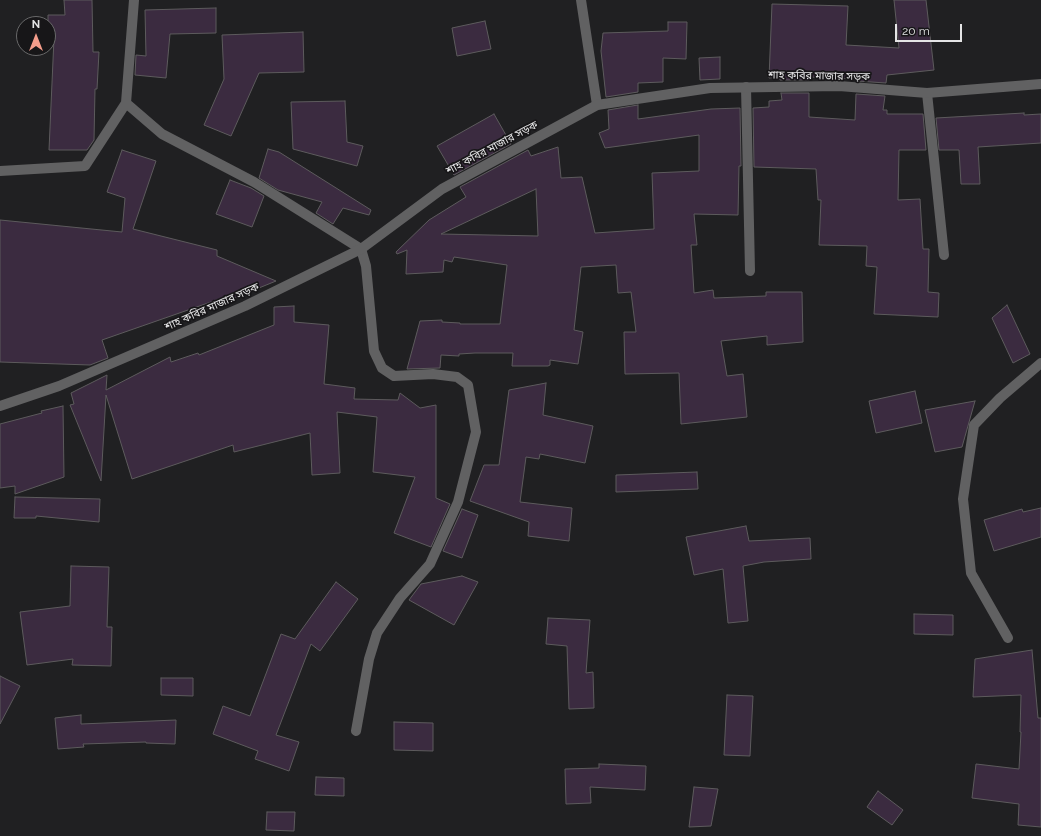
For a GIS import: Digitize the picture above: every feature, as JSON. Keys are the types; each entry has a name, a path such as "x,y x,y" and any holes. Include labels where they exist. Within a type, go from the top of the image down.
{"street":[{"path":"0,171 86,166 126,103 134,0"},
{"path":"581,0 597,105"},
{"name":"শাহ কবির মাজার সড়ক","path":"0,406 59,386 246,306 361,249 442,189 597,105 710,88 839,86 927,93 1041,84"},
{"path":"746,87 750,271"},
{"path":"927,93 944,255"},
{"path":"126,103 162,134 254,182 361,249 366,266 374,351 382,368 394,376 433,374 457,377 468,385 476,432 458,502 430,564 400,598 377,633 369,659 356,731"},
{"path":"1008,638 971,573 963,499 974,425 1000,398 1041,363"}],"building":[{"path":"64,0 92,0 93,52 99,52 97,89 95,89 94,140 87,150 49,150 53,56 56,56 56,16 48,15 65,15"},
{"path":"894,0 926,0 934,70 887,75 886,83 857,81 857,79 809,77 809,80 780,80 780,77 769,78 772,4 848,6 846,45 899,48"},
{"path":"216,8 216,33 170,34 166,78 135,75 136,55 146,56 145,10"},
{"path":"485,21 491,49 457,56 452,28"},
{"path":"668,22 687,22 686,59 663,58 663,82 638,83 638,92 606,97 601,51 603,33 668,31"},
{"path":"303,32 304,72 259,73 231,136 204,125 224,79 222,35"},
{"path":"720,57 720,79 700,80 699,58"},
{"path":"781,93 809,93 809,117 855,120 856,94 885,96 883,110 887,110 887,114 923,114 926,150 899,150 898,200 920,199 923,249 929,249 928,292 939,293 938,317 874,314 877,267 866,266 867,246 819,245 821,200 818,200 816,169 754,167 753,108 769,107 769,101 782,100"},
{"path":"345,101 347,142 363,146 357,166 293,149 291,102"},
{"path":"638,105 638,119 711,109 740,108 741,166 739,166 738,215 694,214 697,245 691,245 694,293 713,290 714,298 766,296 766,292 802,292 803,342 767,345 767,336 721,341 727,376 743,374 747,417 681,424 679,373 625,374 624,332 636,332 631,292 618,293 616,265 581,267 574,330 583,332 578,364 550,360 550,365 548,366 512,366 513,353 475,353 459,354 459,356 441,355 440,368 407,369 420,321 442,320 442,322 460,324 500,324 507,265 454,257 452,262 444,260 443,272 406,274 407,250 397,254 396,252 429,220 466,197 460,187 528,150 531,156 558,147 561,178 582,177 595,233 654,229 652,173 699,171 699,135 605,148 599,133 609,129 608,110","holes":["536,189 538,236 441,234"]},
{"path":"1024,113 1024,115 1041,114 1041,143 978,147 980,184 961,184 959,150 939,150 936,118"},
{"path":"494,114 511,144 454,175 437,146"},
{"path":"268,149 279,152 371,210 369,215 343,208 333,224 316,213 322,202 278,190 259,178"},
{"path":"122,150 156,161 133,229 217,250 217,256 276,281 232,299 231,295 102,340 108,358 90,365 0,362 0,220 122,232 125,198 107,192"},
{"path":"230,180 251,188 264,196 252,227 216,214"},
{"path":"1007,305 1030,354 1013,363 992,318"},
{"path":"294,306 294,322 329,325 324,384 355,388 354,399 398,400 400,393 420,408 436,405 436,498 450,504 431,547 394,533 415,477 373,472 377,417 337,412 340,473 312,475 310,433 234,452 233,445 132,479 106,395 101,481 70,405 74,404 71,393 107,375 106,390 170,357 171,362 198,353 199,355 274,325 274,307"},
{"path":"546,383 543,415 593,426 585,463 540,454 539,459 526,457 520,502 572,508 569,541 528,536 529,522 470,501 484,465 499,465 509,390"},
{"path":"915,391 922,423 876,433 869,401"},
{"path":"975,401 962,447 935,452 925,410"},
{"path":"63,406 64,477 15,494 15,486 0,488 0,424 42,413 41,411"},
{"path":"697,472 698,489 616,492 616,475"},
{"path":"15,497 100,499 99,522 36,516 36,518 14,518"},
{"path":"1041,508 1041,537 994,551 984,520 1022,509 1023,512"},
{"path":"462,509 478,515 462,558 443,551"},
{"path":"746,526 749,541 810,538 811,559 764,562 743,566 748,621 728,623 723,569 694,575 686,537"},
{"path":"71,566 109,567 107,627 112,627 111,666 72,665 73,659 27,665 20,612 70,606"},
{"path":"462,576 478,582 454,625 409,600 421,584"},
{"path":"336,582 358,599 320,651 311,644 276,735 299,742 289,771 255,759 258,751 213,734 223,706 250,716 281,634 295,639"},
{"path":"914,614 953,615 953,635 914,634"},
{"path":"548,618 590,620 586,673 593,672 594,708 569,709 567,646 546,644"},
{"path":"1032,650 1038,718 1041,718 1041,827 1018,825 1019,804 972,798 976,764 1019,769 1021,732 1021,695 973,697 975,659"},
{"path":"0,676 20,686 0,724"},
{"path":"161,678 193,678 193,696 161,695"},
{"path":"727,695 753,696 750,756 724,755"},
{"path":"81,715 81,724 176,720 175,744 146,742 83,744 84,747 58,749 55,718"},
{"path":"394,722 433,723 433,751 394,750"},
{"path":"599,764 646,766 645,790 590,787 591,803 566,804 565,769 599,768"},
{"path":"316,777 344,778 344,796 315,795"},
{"path":"694,787 718,789 711,826 689,827"},
{"path":"878,791 903,810 892,825 867,807"},
{"path":"267,812 295,812 294,831 266,830"}]}
